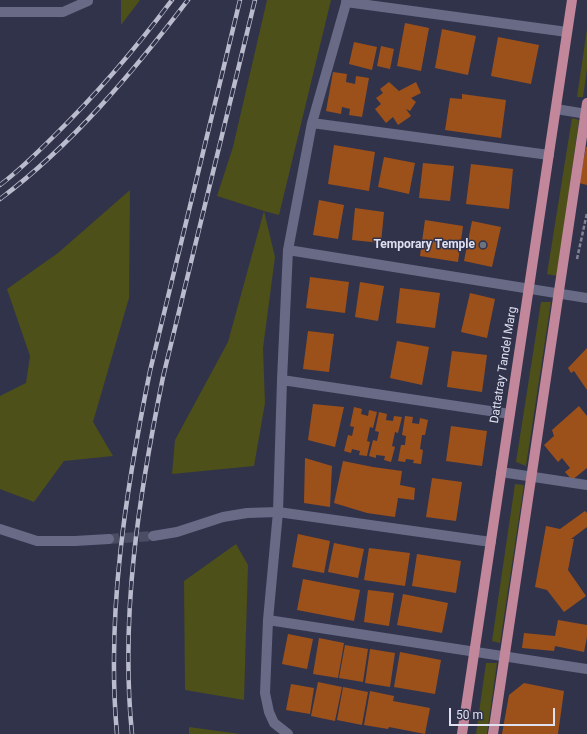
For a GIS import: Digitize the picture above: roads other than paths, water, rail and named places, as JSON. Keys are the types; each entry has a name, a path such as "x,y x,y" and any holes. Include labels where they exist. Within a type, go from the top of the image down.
{"main road":[{"name":"Dattatray Tandel Marg","path":"462,734 572,0"},
{"path":"492,734 586,110"}],"street":[{"path":"0,12 63,12 88,0"},
{"path":"288,734 274,723 268,712 265,693 268,620 278,512 288,250 312,124 347,1 567,32"},
{"path":"556,109 586,110"},
{"path":"312,124 549,155"},
{"path":"288,250 587,298"},
{"path":"282,380 510,414"},
{"path":"501,472 587,485"},
{"path":"153,536 177,532 223,517 247,513 278,512 491,542"},
{"path":"0,529 37,541 110,539"},
{"path":"268,620 587,669"}],"tunnel":[{"path":"109,539 153,536"}],"railway":[{"path":"0,185 35,155 86,104 130,53 172,0"},
{"path":"0,199 27,178 52,155 101,106 146,54 188,0"},
{"path":"117,734 114,689 116,598 120,552 133,461 150,371 240,0"},
{"path":"132,734 128,644 130,599 139,510 146,466 163,377 255,0"}],"place":[{"name":"Temporary Temple","path":"483,245"}]}
